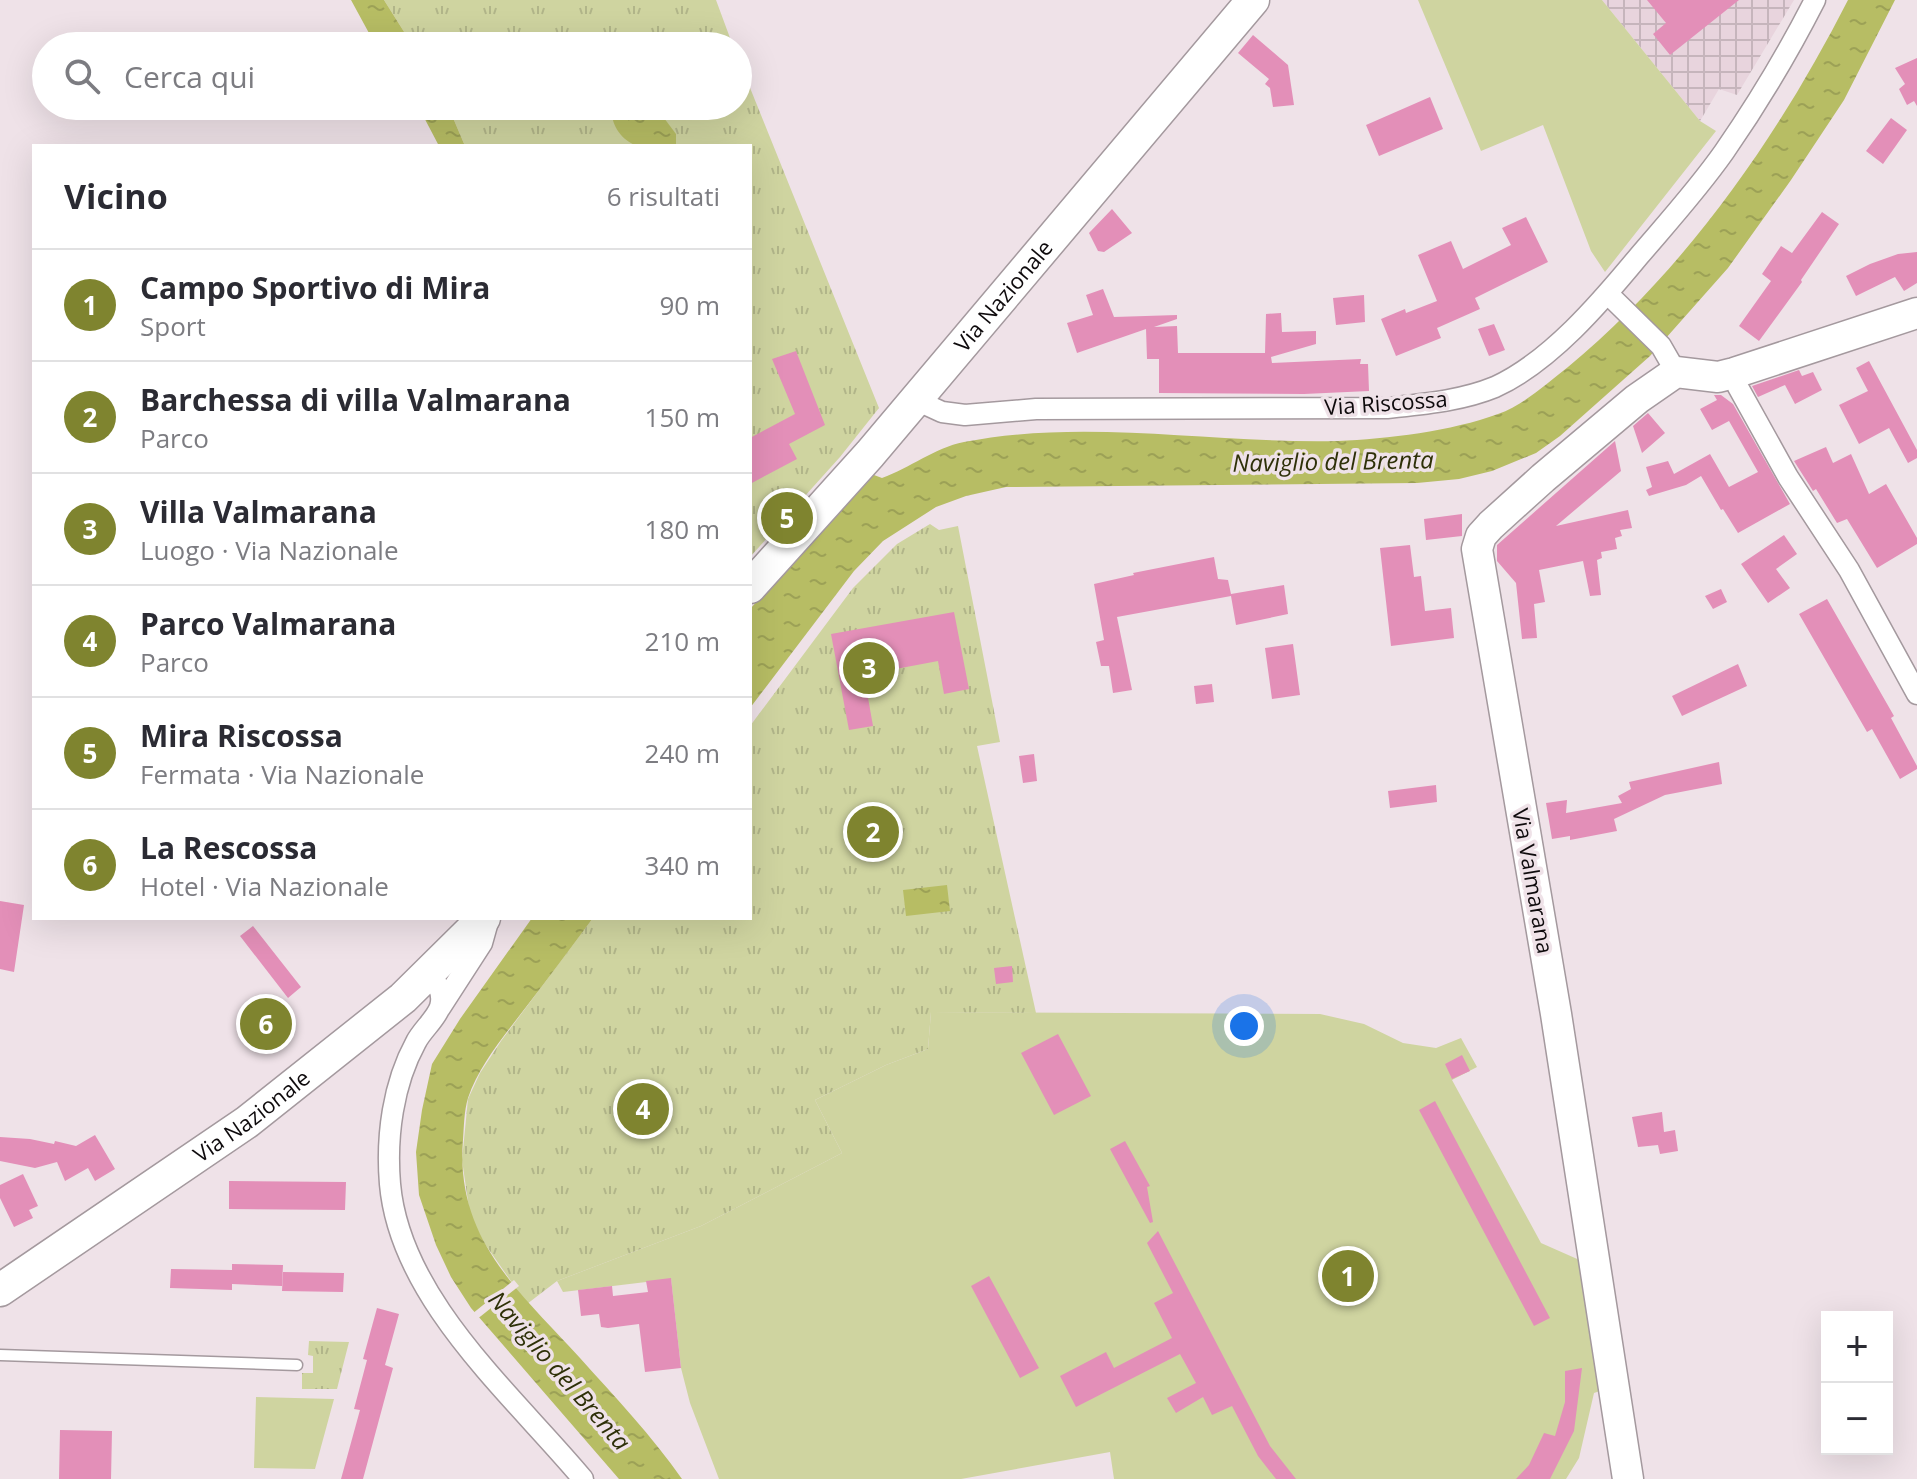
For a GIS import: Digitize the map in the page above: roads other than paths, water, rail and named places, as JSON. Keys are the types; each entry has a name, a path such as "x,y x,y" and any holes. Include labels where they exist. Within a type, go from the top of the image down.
{"main road":[{"name":"Via Nazionale","path":"752,585 916,400 1253,0"},
{"name":"Via Nazionale","path":"0,1290 247,1122 403,998 484,920"}],"street":[{"name":"Via Riscossa","path":"916,400 942,412 965,415 1036,409 1387,408 1437,402 1494,387 1520,372 1612,297 1723,154 1787,55 1815,0"},
{"path":"1612,297 1669,359 1718,377 1917,313"},
{"name":"Via Valmarana","path":"1628,1479 1556,1014 1477,549 1481,536 1491,525 1637,399 1669,359"},
{"path":"1734,373 1738,387 1781,464 1849,570 1917,694"},
{"path":"486,920 482,943 416,1042 403,1072 388,1145 391,1191 400,1234 416,1270 446,1320 583,1479"},
{"path":"429,974 439,985 440,1008"},
{"path":"403,998 412,1010 416,1042"}],"lane":[{"path":"0,1355 297,1365"}],"water":[{"path":"351,0 384,0 404,32 368,32"},
{"name":"Naviglio del Brenta","path":"1848,0 1895,0 1844,100 1728,268 1650,356 1560,436 1536,453 1492,471 1459,479 1417,483 1006,487 966,496 936,507 883,541 854,571 752,705 752,607 874,475 882,478 953,445 1010,435 1104,432 1291,441 1357,440 1460,425 1498,414 1526,400 1611,328 1690,243 1760,150 1821,51"},
{"path":"425,120 454,120 464,144 438,144"},
{"path":"614,120 666,120 676,134 676,144 633,144 621,135"},
{"path":"947,885 950,911 906,916 903,890"},
{"name":"Naviglio del Brenta","path":"531,920 592,920 485,1063 473,1086 466,1108 463,1175 469,1207 496,1261 535,1310 633,1417 682,1479 619,1479 471,1308 451,1277 419,1195 416,1152 432,1064"}],"place":[{"name":"Mira Riscossa","path":"787,518"},
{"name":"Villa Valmarana","path":"869,668"},
{"name":"Barchessa di villa Valmarana","path":"873,832"},
{"name":"La Rescossa","path":"266,1024"},
{"name":"Parco Valmarana","path":"643,1109"},
{"name":"Campo Sportivo di Mira","path":"1348,1276"}]}
